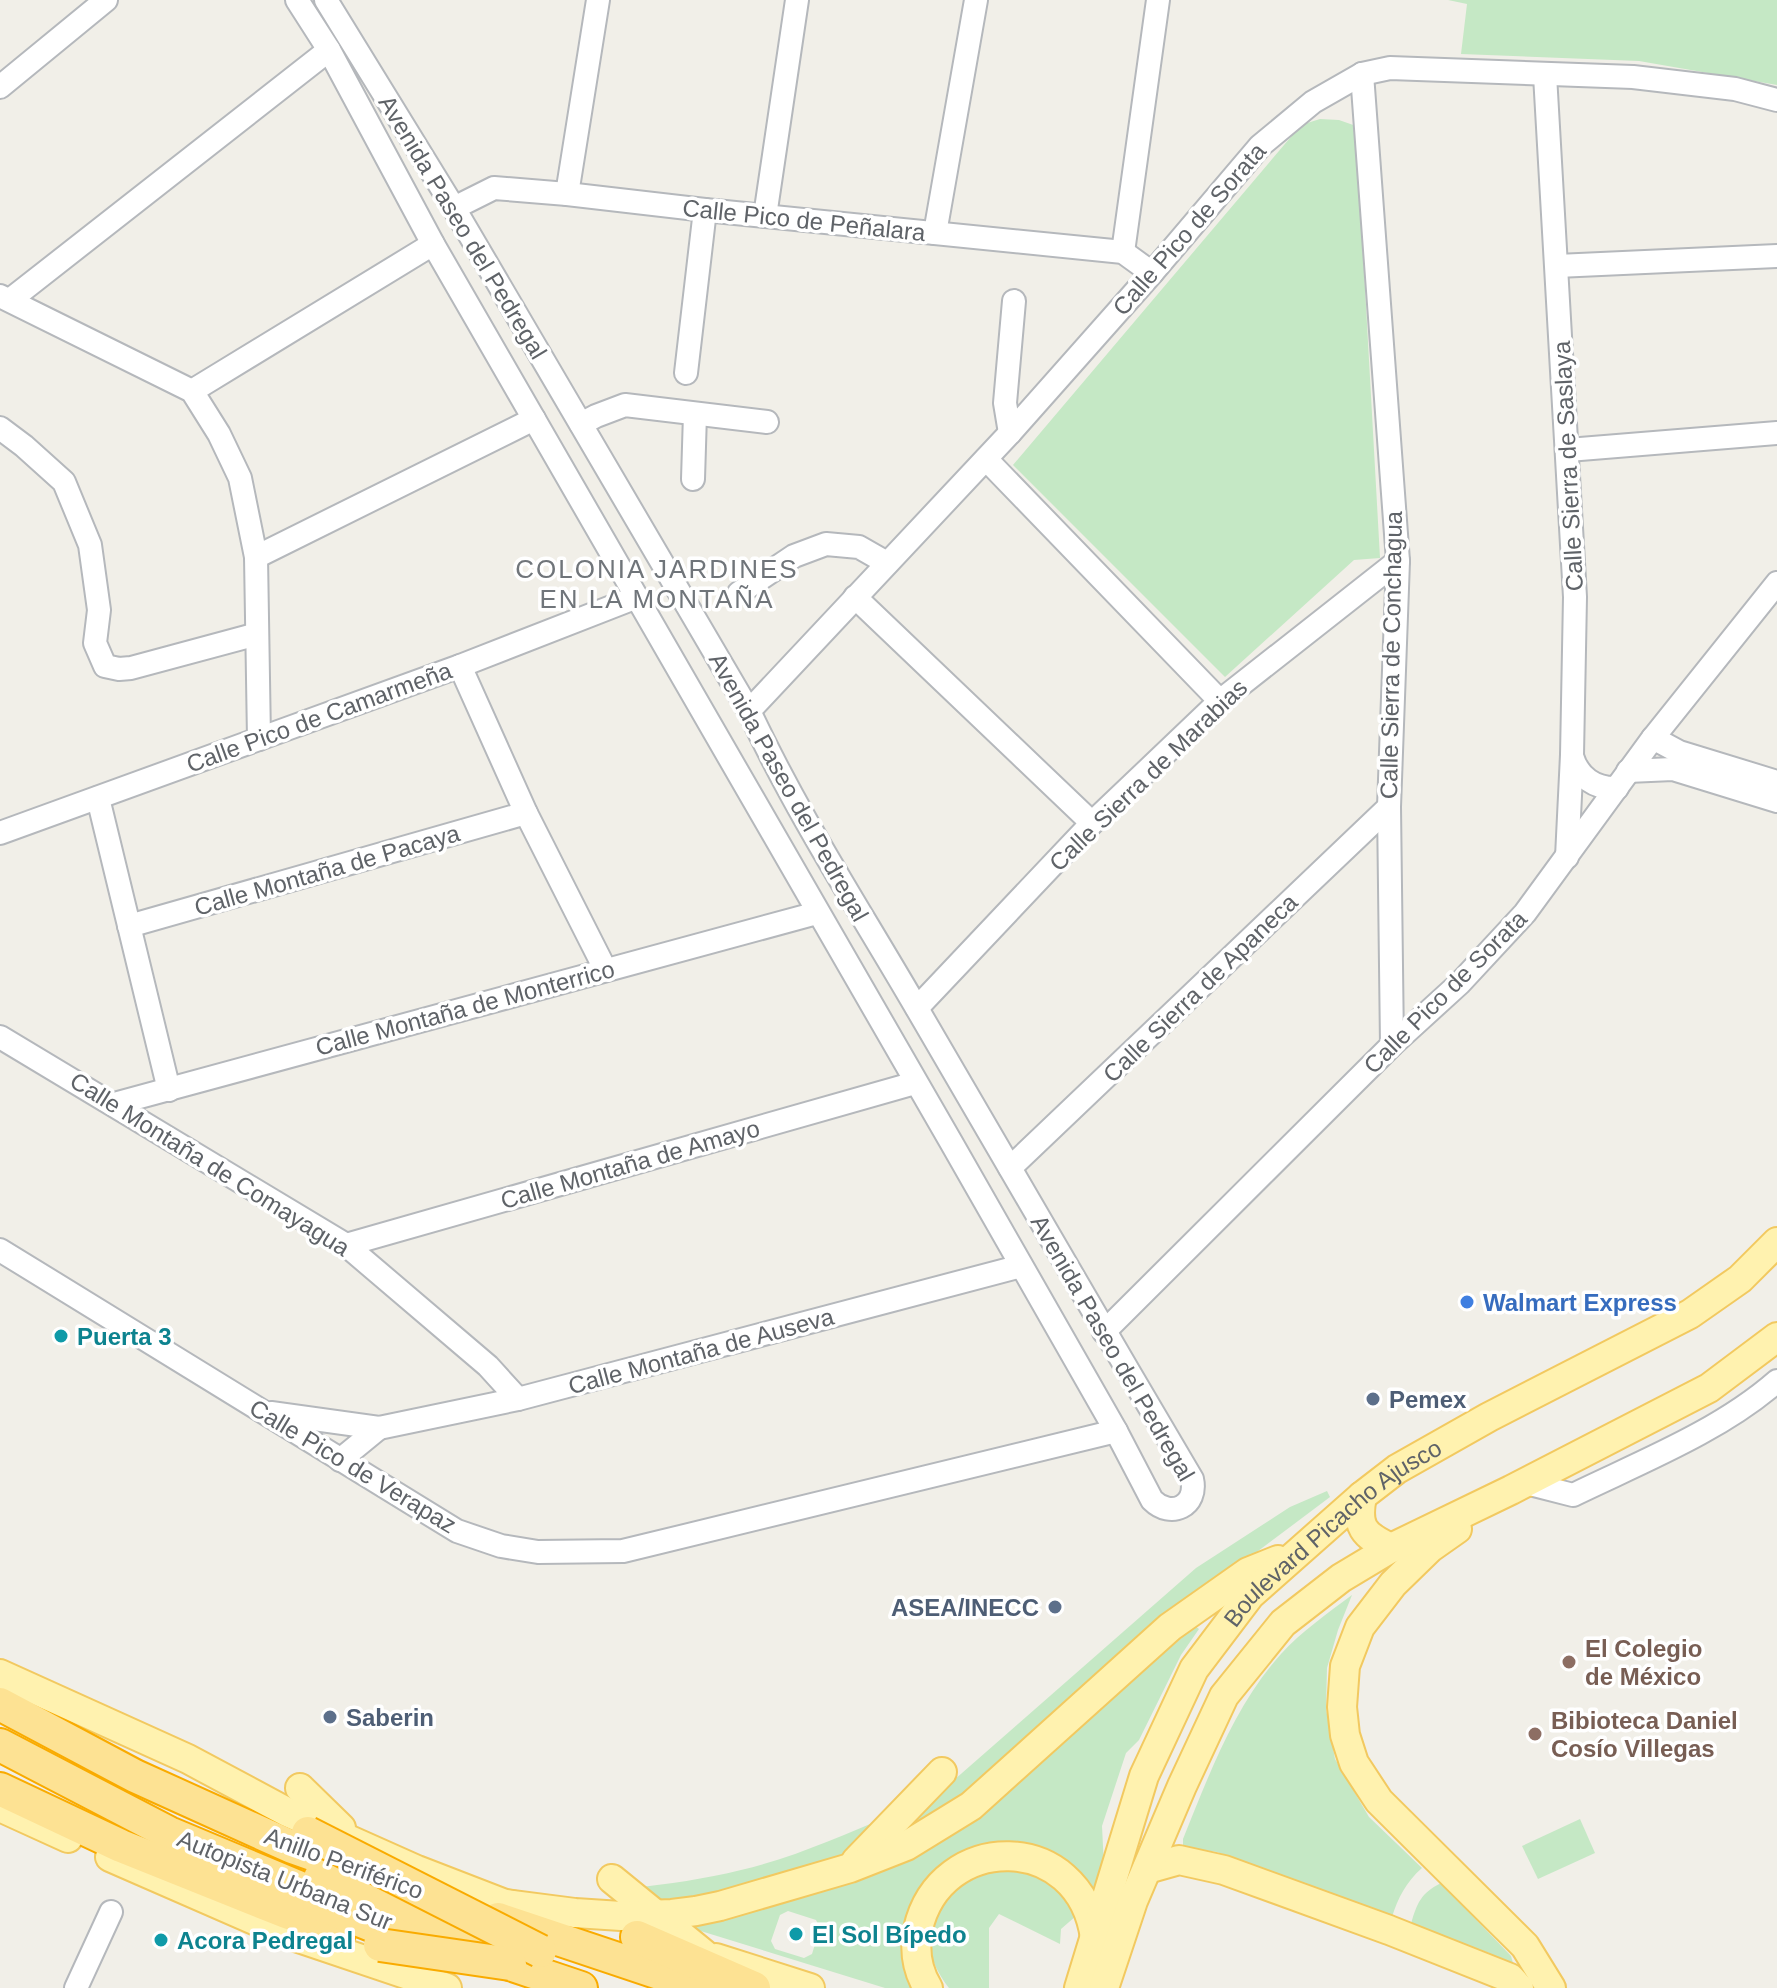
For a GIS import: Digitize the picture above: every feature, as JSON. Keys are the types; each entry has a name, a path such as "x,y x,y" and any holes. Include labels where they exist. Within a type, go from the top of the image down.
{"highway":[{"path":"0,1690 308,1833 540,1951"},
{"name":"Anillo Periférico","path":"0,1704 135,1776 292,1847 704,1988"},
{"name":"Autopista Urbana Sur","path":"0,1726 209,1832 332,1883 438,1920 655,1988"},
{"name":"Autopista Urbana Sur","path":"0,1745 169,1833 520,1976 581,1988"},
{"name":"Anillo Periférico","path":"0,1758 174,1850 520,1976"},
{"path":"0,1789 121,1846 286,1912 380,1945 520,1976"},
{"path":"646,1926 754,1988"}],"main road":[{"name":"Boulevard Picacho Ajusco","path":"1079,1988 1144,1776 1194,1669 1250,1595 1397,1469 1690,1314 1740,1279 1777,1242"},
{"name":"Boulevard Picacho Ajusco","path":"1104,1988 1133,1901 1224,1696 1283,1623 1341,1578 1391,1548 1709,1388 1777,1337"},
{"path":"1518,1486 1430,1548 1393,1584 1360,1627 1345,1666 1342,1707 1345,1735 1354,1763 1379,1801 1525,1946 1551,1988"},
{"path":"1362,1496 1360,1525 1377,1541 1391,1548"},
{"path":"646,1926 850,1868 906,1846 963,1812 988,1792 1170,1627 1248,1572 1298,1552"},
{"path":"0,1674 188,1759 287,1812 417,1870 505,1904 646,1926 704,1954 810,1988"},
{"path":"136,1715 162,1747"},
{"path":"850,1868 942,1772"},
{"path":"300,1788 356,1842"},
{"path":"0,1807 272,1928 447,1988"},
{"path":"928,1988 916,1953 923,1912 935,1892 950,1876 986,1860 1021,1857 1060,1872 1071,1881 1085,1902 1093,1921 1095,1938"},
{"path":"1147,1869 1179,1860 1224,1870 1510,1978 1519,1988"},
{"path":"612,1879 646,1926"}],"street":[{"path":"0,87 106,0"},
{"name":"Avenida Paseo del Pedregal","path":"297,0 329,50 433,244 951,1142 1152,1500 1157,1505 1176,1509 1188,1502 1193,1491 1192,1479 823,853 774,766 749,711 581,424 454,208 326,0"},
{"path":"567,194 598,0"},
{"path":"765,216 797,0"},
{"path":"935,233 976,0"},
{"path":"1152,273 1123,252 1158,0"},
{"path":"259,739 256,557 240,478 219,434 192,391 5,298 329,50"},
{"name":"Calle Pico de Sorata","path":"749,711 1010,433 1260,146 1313,102 1362,74 1390,68 1633,77 1735,89 1777,100"},
{"name":"Calle Sierra de Conchagua","path":"1362,74 1398,561 1389,807 1392,1045"},
{"name":"Calle Sierra de Saslaya","path":"1545,75 1575,597 1572,755 1566,858"},
{"path":"383,150 385,141 390,137 400,135 412,140"},
{"name":"Calle Pico de Peñalara","path":"454,208 494,188 1123,252"},
{"path":"686,373 705,210"},
{"path":"192,391 433,244"},
{"path":"1557,266 1777,256"},
{"path":"1010,433 1005,403 1014,301"},
{"path":"493,347 512,352 520,348 525,340 525,330"},
{"path":"513,382 524,366 535,363 547,367"},
{"path":"581,424 625,405 767,422"},
{"path":"693,479 695,414"},
{"path":"256,557 534,419"},
{"path":"0,428 64,482 90,545 99,610 95,643 105,666 131,668 257,634"},
{"path":"1568,450 1777,433"},
{"path":"986,459 1220,701"},
{"path":"739,593 794,556 826,544 859,547 887,563"},
{"name":"Calle Sierra de Marabias","path":"917,1008 1092,823 1220,701 1398,561"},
{"name":"Calle Pico de Sorata","path":"1104,1332 1392,1045 1460,983 1525,913 1653,738 1777,583"},
{"name":"Calle Pico de Camarmeña","path":"0,833 460,666 637,597"},
{"path":"855,597 1092,823"},
{"path":"460,666 526,813 605,969"},
{"path":"1653,738 1679,752 1777,782"},
{"path":"1572,755 1577,769 1587,780 1601,787 1622,779 1673,769 1777,801"},
{"path":"745,786 766,791 771,788 774,766"},
{"path":"98,798 169,1090"},
{"path":"767,825 768,816 780,805 798,809"},
{"name":"Calle Sierra de Apaneca","path":"1010,1168 1389,807"},
{"name":"Calle Montaña de Pacaya","path":"129,926 526,813"},
{"name":"Calle Montaña de Monterrico","path":"114,1104 817,913"},
{"name":"Calle Montaña de Comayagua","path":"0,1037 346,1245 488,1366 518,1399"},
{"name":"Calle Montaña de Amayo","path":"346,1245 915,1083"},
{"path":"934,1116 955,1114 968,1095"},
{"path":"951,1142 962,1123 984,1123"},
{"name":"Calle Pico de Verapaz","path":"0,1250 457,1531 501,1546 538,1552 623,1551 1116,1431"},
{"name":"Calle Montaña de Auseva","path":"263,1412 379,1428 518,1399 1021,1266"},
{"path":"1518,1486 1573,1495 1695,1436 1764,1393 1777,1381"},
{"name":"Calle Montaña de Auseva","path":"340,1460 379,1428"},
{"path":"76,1988 111,1912"}],"green space":[{"path":"1448,0 1777,0 1777,85 1639,61 1461,54 1467,4"},
{"path":"1320,119 1339,120 1356,126 1380,558 1354,560 1225,677 1013,465 1301,125"},
{"path":"1327,1491 1330,1497 1177,1612 963,1799 873,1851 1196,1568 1290,1507"},
{"path":"1352,1595 1327,1668 1326,1709 1335,1759 1369,1817 1422,1868 1403,1891 1392,1917 1217,1852 1183,1847 1183,1839 1213,1766 1236,1719 1264,1674 1289,1646"},
{"path":"1195,1626 1199,1629 1181,1655 1139,1740 1126,1753 1102,1826 1104,1867 1090,1897 1014,1844 983,1845 954,1855 932,1872 916,1894 906,1920 904,1947 918,1988 885,1988 678,1924 997,1800","holes":["788,1911 816,1920 820,1928 812,1954 804,1958 775,1949 771,1941 780,1915"]},
{"path":"892,1815 850,1859 708,1895 648,1904 632,1888 700,1879 760,1865 818,1846"},
{"path":"1580,1819 1595,1853 1538,1879 1522,1846"},
{"path":"1016,1863 1057,1884 1076,1916 1061,1929 1060,1944 999,1914 989,1928 989,1988 949,1988 935,1966 929,1949 931,1918 963,1875"},
{"path":"1441,1883 1511,1956 1515,1970 1489,1953 1411,1924 1421,1899"}],"place":[{"name":"Walmart Express","path":"1467,1302"},
{"name":"Puerta 3","path":"61,1336"},
{"name":"Pemex","path":"1373,1399"},
{"name":"ASEA/INECC","path":"1055,1607"},
{"name":"El Colegio de México","path":"1569,1662"},
{"name":"Saberin","path":"330,1717"},
{"name":"Bibioteca Daniel Cosío Villegas","path":"1535,1734"},
{"name":"El Sol Bípedo","path":"796,1934"},
{"name":"Acora Pedregal","path":"161,1940"}],"district":[{"name":"COLONIA JARDINES EN LA MONTAÑA","path":"657,584"}]}
